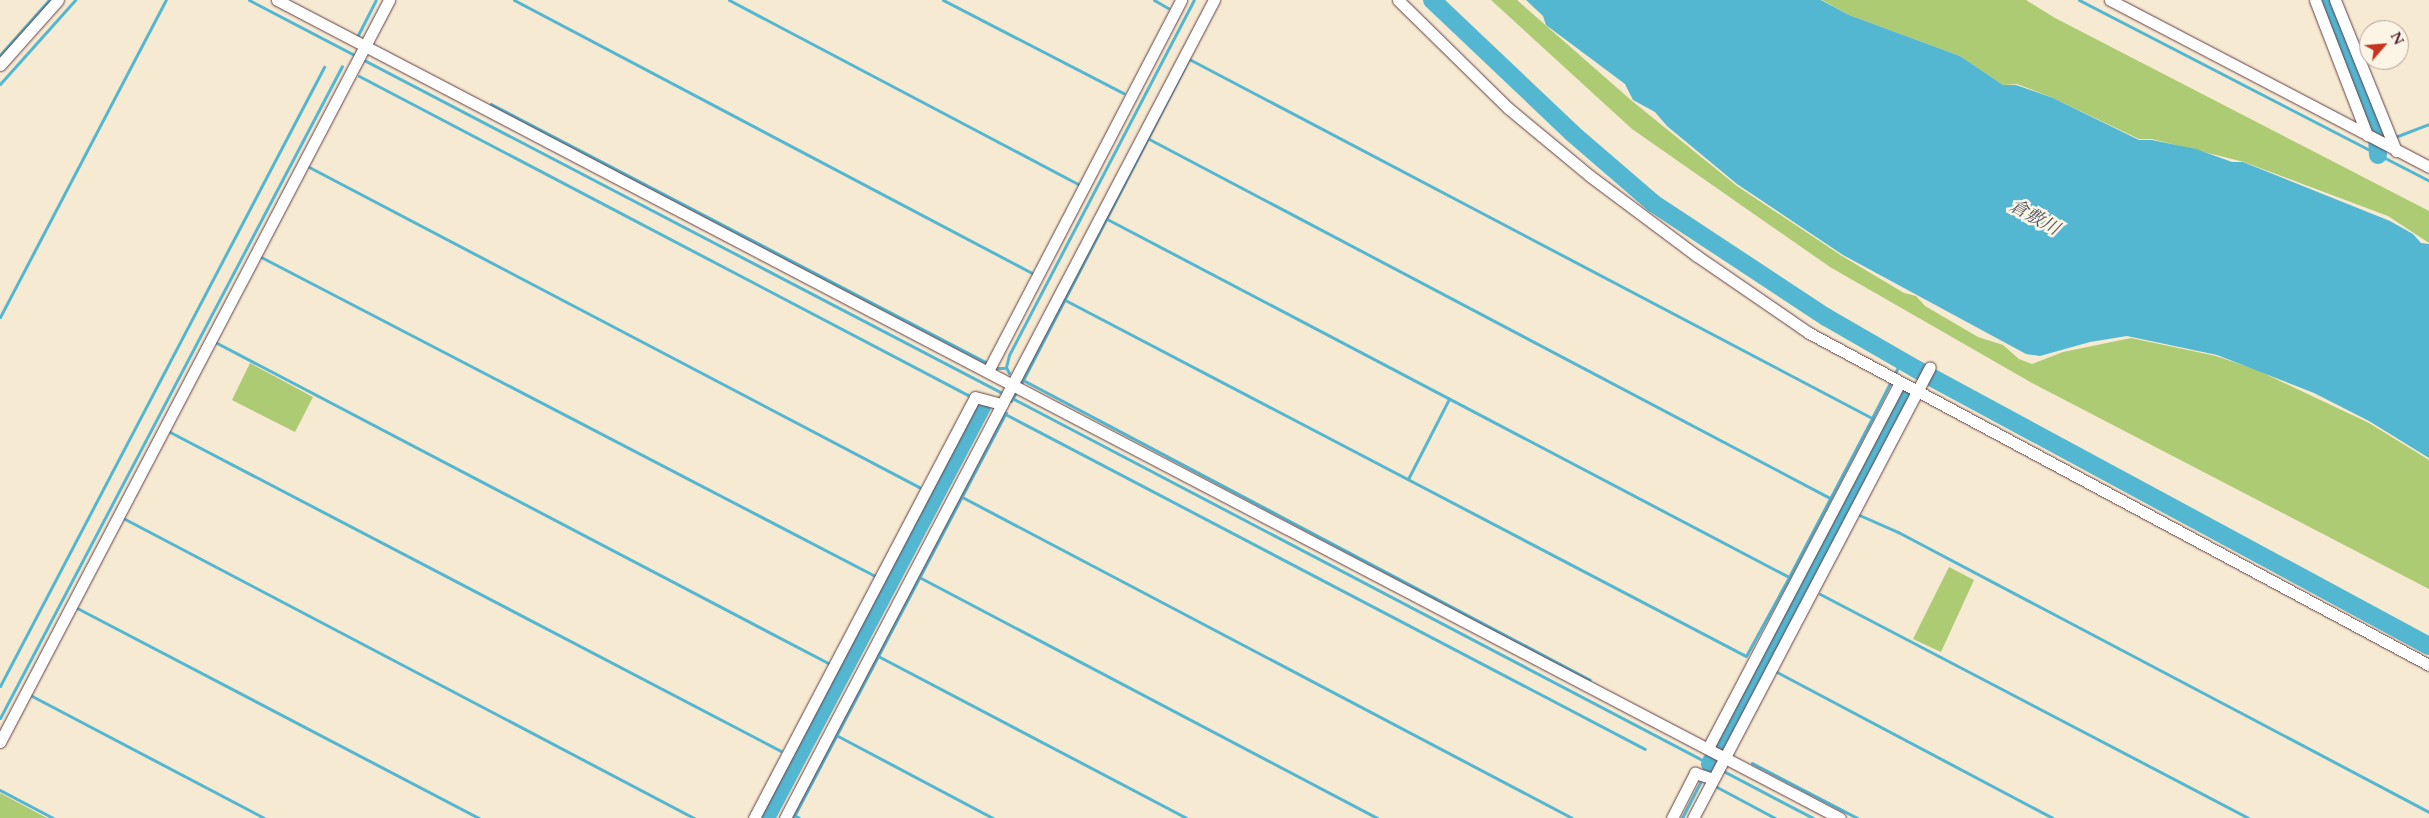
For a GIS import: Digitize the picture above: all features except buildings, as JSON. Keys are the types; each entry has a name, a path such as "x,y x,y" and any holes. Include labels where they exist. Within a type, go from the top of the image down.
{"street":[{"path":"0,65 58,0"},
{"path":"277,0 362,53 988,371 1007,395 1708,748 1720,769"},
{"path":"0,742 389,0"},
{"path":"988,371 1181,0"},
{"path":"785,818 1214,0"},
{"path":"1398,0 1508,108 1590,176 1697,256 1809,333 1896,379 1920,387 2429,665"},
{"path":"2110,0 2429,168"},
{"path":"2315,0 2370,137"},
{"path":"2335,0 2396,151"},
{"path":"1693,818 1930,366"},
{"path":"1708,748 1896,379"},
{"path":"754,818 975,397 1007,395"},
{"path":"1672,818 1695,773 1720,769 1840,818"}],"green space":[{"path":"1491,0 1517,0 1632,101 1737,186 1842,256 1904,293 1916,296 1925,306 1978,337 2003,345 2019,359 2032,364 2063,352 2131,338 2216,356 2257,370 2369,423 2429,460 2429,589 2032,383 1830,267 1632,129"},
{"path":"1822,0 2026,0 2055,18 2429,211 2429,243 2388,216 2244,162 2152,139 2139,139 2053,98 2017,84 2003,85 1960,56 1849,15"},
{"path":"250,363 313,397 295,432 232,400"},
{"path":"1949,567 1974,580 1941,652 1913,639"},
{"path":"0,793 47,818 0,818"}],"water":[{"name":"倉敷川","path":"1526,0 1821,0 1849,15 1960,56 2003,85 2016,85 2053,98 2139,140 2152,140 2196,149 2232,162 2243,162 2390,221 2413,234 2421,243 2429,244 2429,458 2369,421 2314,393 2217,355 2127,336 2090,342 2040,356 2026,354 1843,255 1737,184 1667,126 1655,112 1633,100 1625,84 1546,25 1543,16"}],"waterway":[{"path":"0,55 49,0"},
{"path":"0,84 75,0"},
{"path":"0,317 166,0"},
{"path":"249,0 1004,394"},
{"path":"358,35 376,0"},
{"path":"514,0 1032,273"},
{"path":"729,0 1078,184"},
{"path":"943,0 1123,93"},
{"path":"1154,0 1168,8"},
{"path":"1009,373 1006,367 1009,355 1194,0"},
{"path":"1432,0 1572,133 1653,203 1826,317 1916,369 2429,646"},
{"path":"2079,0 2429,181"},
{"path":"2322,0 2377,136 2378,155"},
{"path":"1022,382 1189,59 1872,418 1891,381"},
{"path":"0,718 342,66"},
{"path":"0,686 324,67"},
{"path":"359,76 968,395"},
{"path":"491,104 987,363"},
{"path":"2395,137 2429,124"},
{"path":"1149,139 1830,498"},
{"path":"309,167 919,487"},
{"path":"1107,219 1789,577 1872,418"},
{"path":"261,257 875,576"},
{"path":"1065,300 1746,656 1789,577"},
{"path":"215,342 828,663"},
{"path":"1894,375 1901,361"},
{"path":"996,368 1006,368"},
{"path":"1023,380 1590,680"},
{"path":"1719,748 1905,391"},
{"path":"1011,401 1015,394"},
{"path":"1010,397 1813,818"},
{"path":"1408,479 1449,399"},
{"path":"766,818 983,404"},
{"path":"793,818 1006,412"},
{"path":"1005,414 1645,749"},
{"path":"168,431 781,751"},
{"path":"962,497 1572,818"},
{"path":"1846,505 1850,512"},
{"path":"1857,514 1898,532 2429,812"},
{"path":"123,518 694,818"},
{"path":"919,577 1377,818"},
{"path":"1820,594 2248,818"},
{"path":"77,608 479,818"},
{"path":"878,656 1186,818"},
{"path":"1762,664 1766,666"},
{"path":"1775,671 2053,818"},
{"path":"30,695 264,818"},
{"path":"836,735 993,818"},
{"path":"1720,744 1724,747"},
{"path":"1710,764 1712,760"},
{"path":"1752,763 1857,818"},
{"path":"1682,818 1702,779"},
{"path":"1715,786 1775,818"},
{"path":"0,790 53,818"},
{"path":"794,815 799,818"}]}
